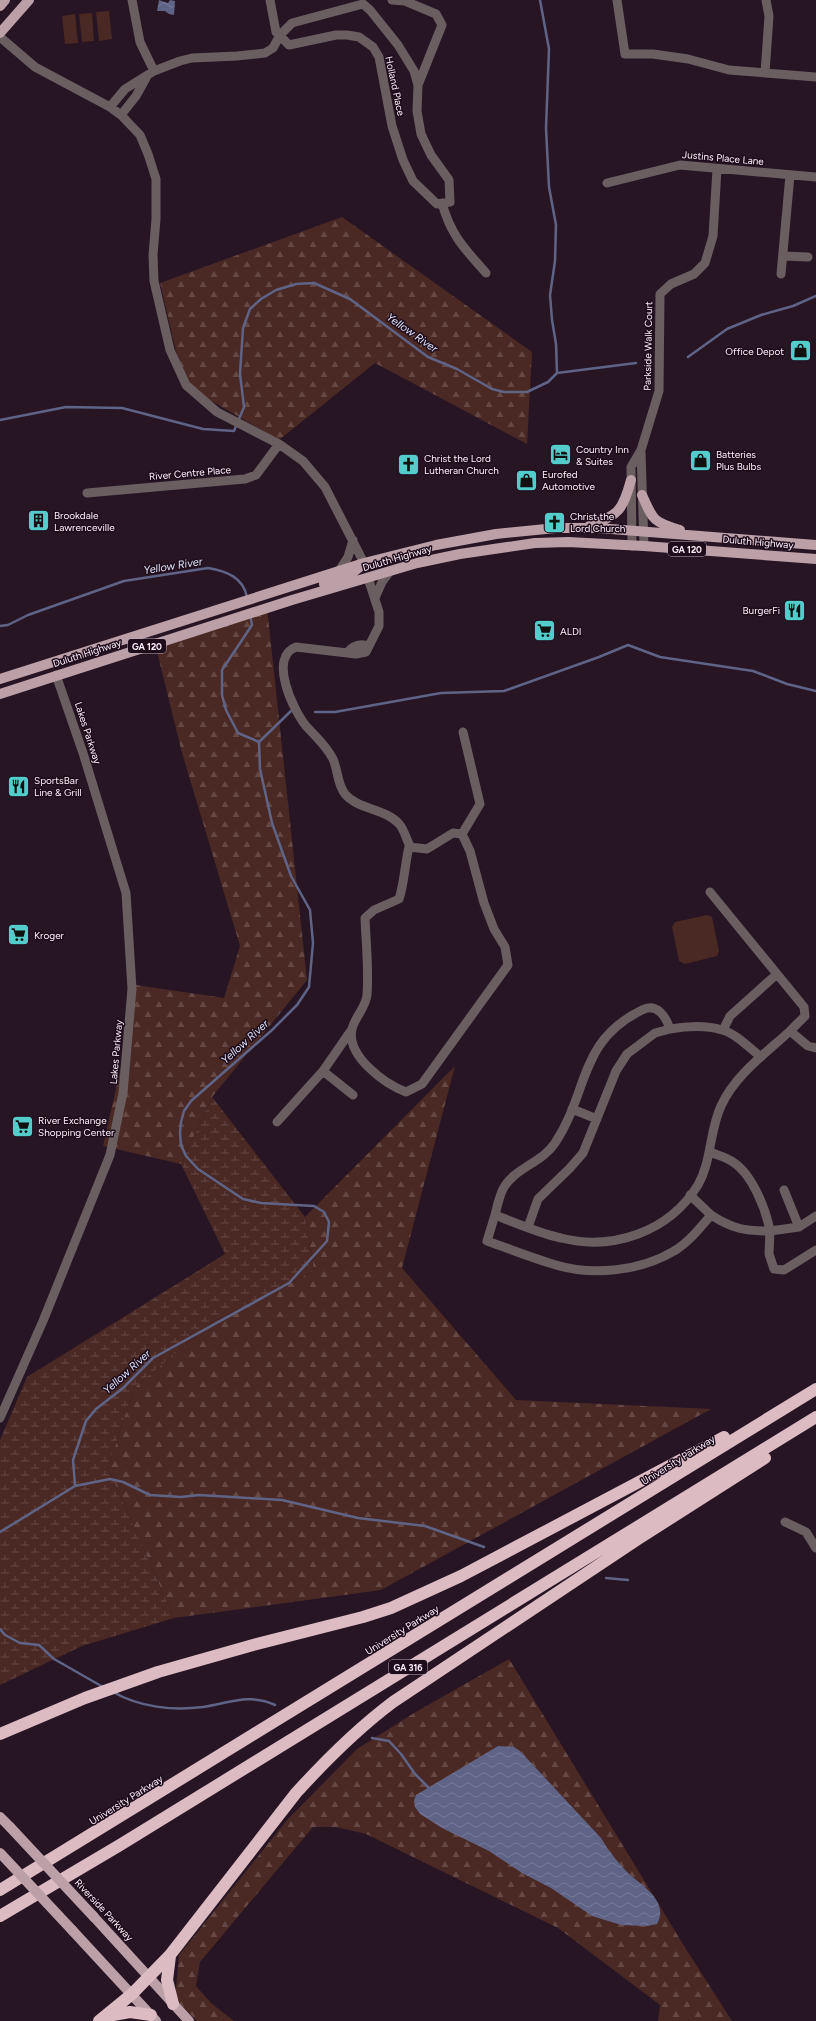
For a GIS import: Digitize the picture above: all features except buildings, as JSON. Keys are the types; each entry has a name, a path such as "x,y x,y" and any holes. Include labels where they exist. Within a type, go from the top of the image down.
{"highway":[{"name":"University Parkway","path":"0,1890 816,1389"},
{"path":"0,1734 66,1706 135,1680 253,1645 363,1617 428,1592 727,1436 776,1414"},
{"name":"GA 316","path":"0,1916 120,1845 816,1417"},
{"path":"103,2019 150,1977 170,1955 296,1794 317,1769 360,1728 393,1702 638,1539 816,1424"},
{"path":"170,1955 167,1968 167,1980 173,2004"},
{"path":"103,2019 130,2012 153,2018"}],"main road":[{"path":"0,6 3,0"},
{"path":"0,33 29,0"},
{"path":"582,528 603,521 616,514 625,502 631,480"},
{"path":"642,494 650,514 659,523 695,536"},
{"name":"Duluth Highway","path":"0,679 364,563 436,545 496,534 556,528 582,528 816,545"},
{"name":"Duluth Highway","path":"0,694 237,617 390,570 460,554 535,543 568,542 644,546 816,559"},
{"path":"368,578 381,564 436,545"},
{"path":"292,600 295,594 350,575 364,563"},
{"name":"Riverside Parkway","path":"0,1817 150,1977 189,2021"},
{"path":"0,1853 153,2018"}],"street":[{"path":"132,0 140,42 154,71"},
{"path":"270,0 276,32 280,35"},
{"path":"392,0 405,1 436,14 442,25 418,85"},
{"path":"617,0 625,54 653,54 688,60 729,70 816,77"},
{"path":"766,0 769,16 766,73"},
{"path":"110,106 125,89 146,78 154,71 192,58 265,53 273,48 280,35 292,23 364,1 398,45 414,71 418,85 417,111 421,134 431,155 449,180 450,202 442,203 448,223 458,241 486,273"},
{"name":"Holland Place","path":"280,35 289,45 336,35 347,35 359,37 373,47 379,57 392,126 408,171 413,181 427,196 437,204 442,203"},
{"path":"0,37 35,67 110,106 140,135 156,179 156,219 153,255 154,281 170,350 186,384 218,412 279,444 303,461 324,487 364,563"},
{"path":"121,115 136,96 146,78"},
{"name":"Justins Place Lane","path":"606,183 680,165 816,177"},
{"name":"Parkside Walk Court","path":"641,450 659,391 660,294 670,284 694,274 705,263 713,236 717,169"},
{"path":"781,274 790,175"},
{"path":"783,256 808,257"},
{"name":"River Centre Place","path":"87,494 245,479 256,475 279,444"},
{"path":"632,546 631,467 641,450"},
{"path":"641,450 644,546"},
{"path":"339,571 348,557 353,540"},
{"path":"375,598 382,582 390,570"},
{"path":"277,1122 323,1071 352,1029 367,997 365,918 374,910 399,899 402,891 403,872 409,846 399,824 379,810 357,803 345,794 333,760 323,742 306,726 292,702 285,681 283,669 284,656 289,649 296,647 308,647 347,653 352,647 362,643 369,646 379,626 375,598 368,578"},
{"name":"Lakes Parkway","path":"0,1418 43,1320 110,1155 123,1093 132,989 126,893 83,753 56,675"},
{"path":"462,834 480,804 463,732"},
{"path":"409,846 427,850 453,833 462,834"},
{"path":"352,1029 355,1049 361,1061 393,1087 406,1092 422,1084 508,965 505,947 491,922 484,903 470,851 462,834"},
{"path":"494,1215 560,1238 590,1243 615,1242 637,1235 660,1224 680,1208 698,1184 708,1161 721,1106 736,1083 761,1057 806,1016 804,1007 710,892"},
{"path":"723,1030 730,1016 777,974"},
{"path":"670,1029 666,1016 657,1009 645,1008 625,1018 616,1025 599,1044 587,1069 566,1123 551,1148 544,1156 518,1172 504,1188 494,1215 487,1241 556,1266 575,1270 600,1271 628,1268 652,1262 675,1251 699,1229 711,1215"},
{"path":"528,1227 538,1199 583,1153 616,1071 627,1054 655,1033 689,1026 723,1030 737,1038 761,1057"},
{"path":"790,1031 808,1046 816,1048"},
{"path":"323,1071 353,1095"},
{"path":"572,1109 597,1119"},
{"path":"710,1152 732,1161 742,1169 761,1200 768,1218 770,1231 769,1254 774,1269 784,1270 816,1250"},
{"path":"784,1190 799,1227"},
{"path":"690,1195 711,1215 729,1227 751,1231 770,1231 799,1227 816,1216"},
{"path":"785,1522 806,1532 816,1548"}],"green space":[{"path":"109,11 112,39 99,41 96,12"},
{"path":"92,13 94,41 82,42 79,14"},
{"path":"75,14 78,43 65,44 62,16"},
{"path":"342,217 532,352 527,444 375,363 279,440 184,385 160,283"},
{"path":"267,607 307,980 212,1097 181,1164 103,1146 131,1023 129,984 224,998 240,946 182,753 154,639"},
{"path":"707,915 712,917 719,951 717,956 685,964 679,961 672,927 675,922"},
{"path":"455,1066 402,1268 516,1400 711,1409 381,1590 174,1618 108,1468 134,1388 214,1321 314,1271 305,1217"},
{"path":"212,1097 305,1217 314,1271 214,1321 134,1388 108,1468 174,1618 82,1646 0,1685 0,1440 27,1377 225,1254 181,1164"},
{"path":"509,1659 686,1949 732,2021 658,2021 660,2005 558,1928 366,1834 336,1827 313,1827 200,1962 196,1986 211,2003 234,2021 197,2021 175,1999 179,1955 287,1820 357,1749 414,1713"}],"water":[{"path":"159,0 168,3 170,0 175,1 174,15 165,11 157,11"},
{"path":"498,1746 514,1747 520,1751 601,1838 612,1855 626,1871 652,1894 657,1900 660,1908 660,1915 657,1924 647,1926 621,1925 592,1916 551,1888 522,1873 489,1851 442,1828 420,1814 415,1807 414,1801 416,1795"}],"waterway":[{"name":"Yellow River","path":"0,420 66,407 122,408 203,429 234,431 244,407 240,374 243,328 250,309 261,299 276,290 296,284 314,283 350,299 428,357 457,369 492,389 504,392 527,392 548,382 557,373 556,344 550,295 555,261 556,225 549,187 546,128 549,49 540,0"},
{"path":"688,357 727,329 761,315 793,306 816,296"},
{"path":"557,373 636,363"},
{"name":"Yellow River","path":"0,626 8,625 28,615 124,581 208,568 233,576 242,584 247,597"},
{"name":"Yellow River","path":"250,615 252,625 222,670 222,695 226,710 238,733 259,742"},
{"path":"315,712 335,712 441,693 504,691 628,645 660,657 753,671 787,684 816,691"},
{"path":"259,742 291,711 294,711"},
{"name":"Yellow River","path":"75,1486 73,1460 86,1421 96,1409 123,1388 153,1358 289,1283 327,1241 329,1222 324,1212 314,1206 261,1203 243,1199 198,1169 186,1156 181,1145 181,1122 184,1111 191,1101 272,1030 297,1005 309,987 313,943 310,910 291,876 272,823 260,769 259,742"},
{"path":"0,1532 75,1486 110,1479 123,1482 150,1495 181,1497 199,1495 282,1500 358,1518 425,1526 484,1547"},
{"path":"606,1578 628,1580"},
{"path":"0,1629 5,1635 20,1643 39,1645 54,1659 103,1687"},
{"path":"113,1692 134,1701 156,1707 168,1708 203,1707 248,1699 266,1701 275,1705"},
{"path":"372,1738 389,1741 401,1754 415,1774 429,1788"}],"place":[{"name":"Office Depot","path":"800,351"},
{"name":"Country Inn & Suites","path":"560,455"},
{"name":"Batteries Plus Bulbs","path":"700,460"},
{"name":"Christ the Lord Lutheran Church","path":"409,464"},
{"name":"Eurofed Automotive","path":"527,480"},
{"name":"Brookdale Lawrenceville","path":"38,521"},
{"name":"Christ the Lord Church","path":"554,522"},
{"name":"BurgerFi","path":"795,610"},
{"name":"ALDI","path":"545,631"},
{"name":"SportsBar Line & Grill","path":"18,786"},
{"name":"Kroger","path":"18,935"},
{"name":"River Exchange Shopping Center","path":"22,1126"}]}
